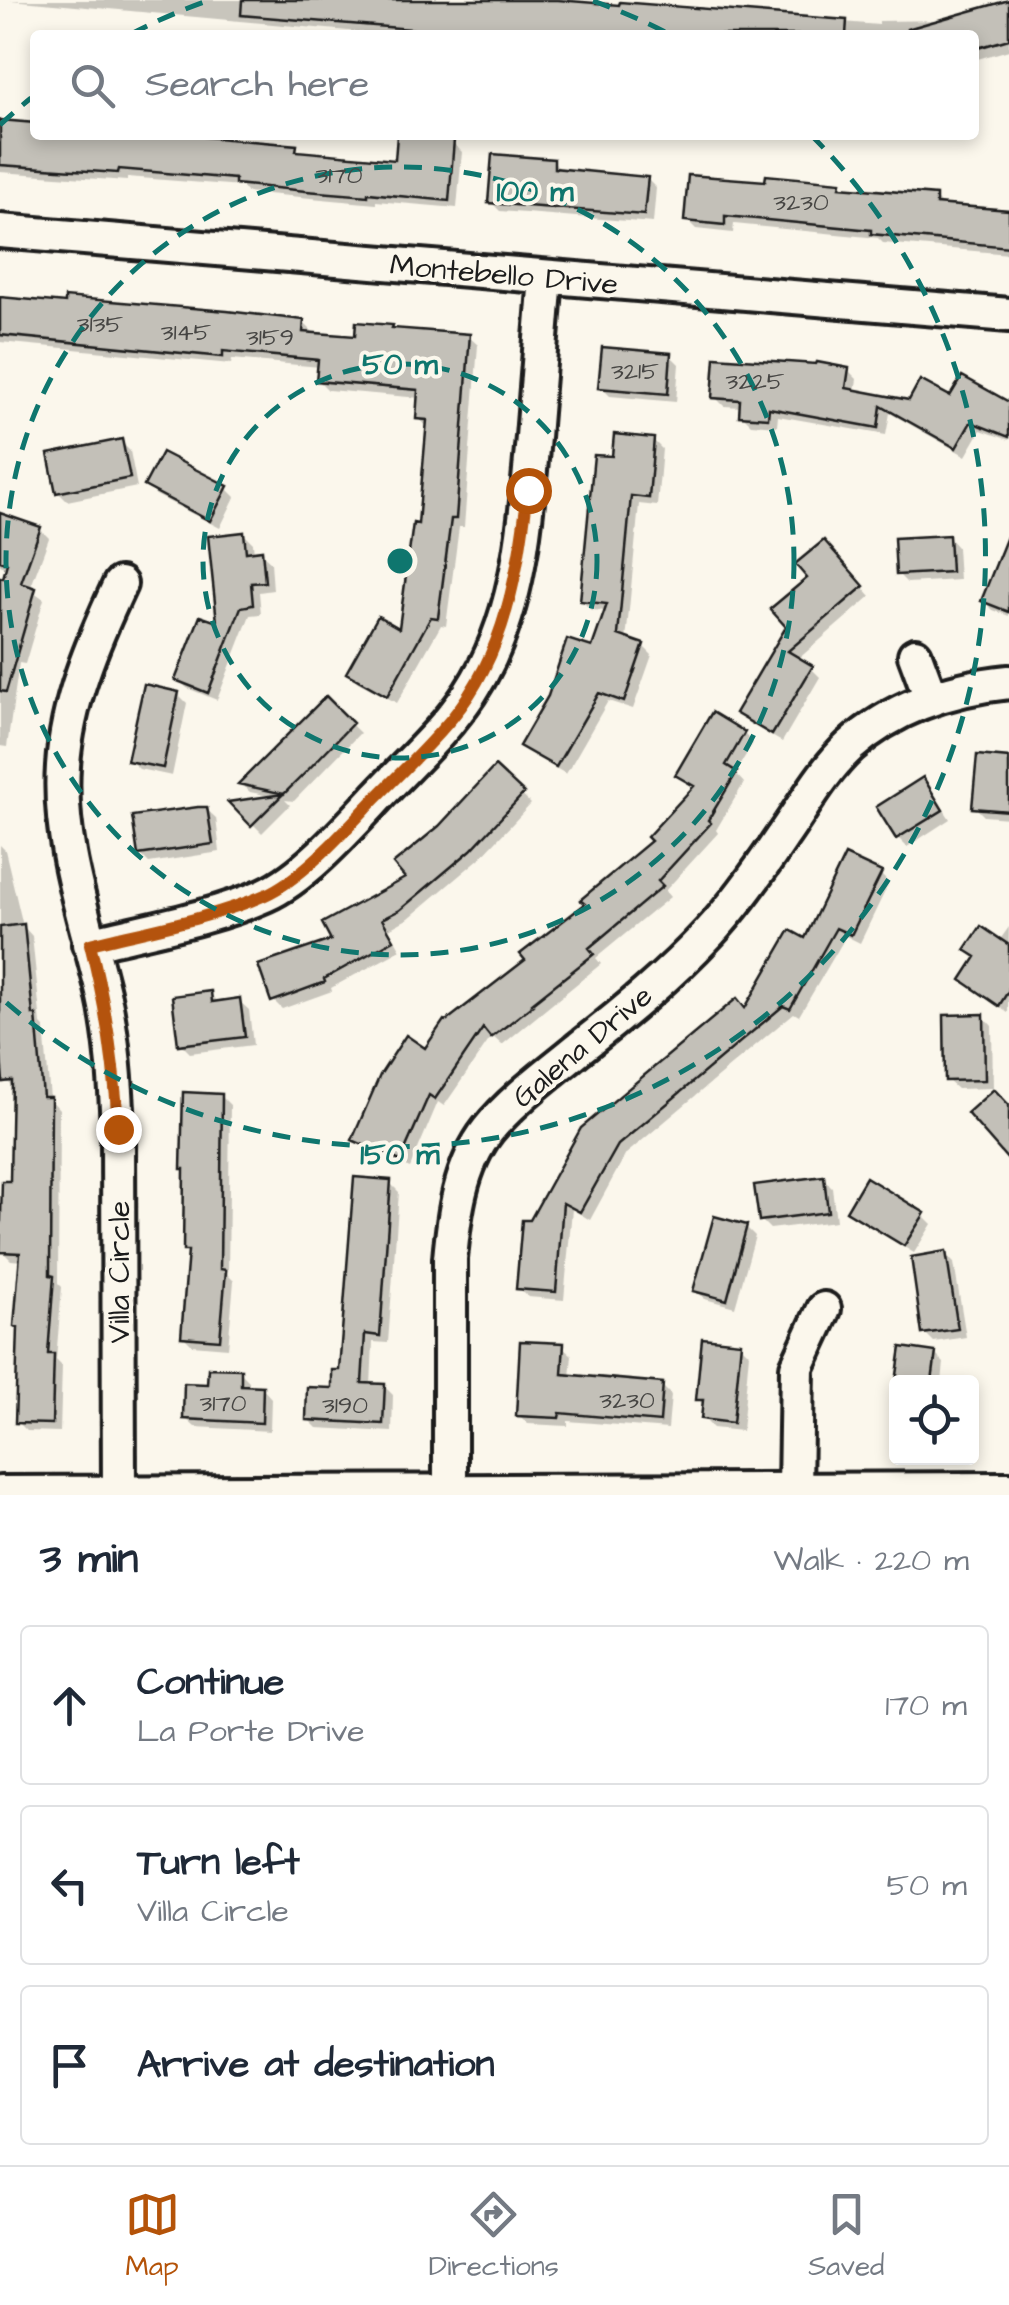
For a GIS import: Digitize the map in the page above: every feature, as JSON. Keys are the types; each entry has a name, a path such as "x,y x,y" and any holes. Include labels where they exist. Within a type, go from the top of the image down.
{"street":[{"name":"Montebello Drive","path":"0,231 1009,315"},
{"path":"90,944 234,907 269,894 298,874 358,817 452,717 472,690 502,628 516,578 528,490 546,277"},
{"name":"Villa Circle","path":"119,1494 116,1075 103,994 66,845 63,764 68,724 80,682 120,584"},
{"path":"915,655 932,698"},
{"name":"Galena Drive","path":"450,1492 453,1225 464,1178 486,1132 536,1084 630,1007 709,932 771,853 830,767 852,745 902,710 957,690 1009,682"},
{"path":"795,1489 797,1367 824,1309"},
{"path":"0,1492 1009,1489"}],"building":[{"path":"242,0 558,0 847,20 846,30 424,30 241,15"},
{"path":"1009,0 1009,39 979,48 979,30 907,29"},
{"path":"0,120 30,123 30,140 240,140 297,145 296,151 395,160 397,140 454,140 449,201 306,191 235,184 235,179 119,169 118,173 0,165"},
{"path":"492,154 554,159 554,168 648,177 644,215 488,203"},
{"path":"688,175 765,181 766,175 841,182 840,187 936,195 936,204 1009,210 1009,247 725,216 725,225 684,221"},
{"path":"0,297 65,303 65,297 227,311 304,320 303,332 355,336 356,322 470,334 456,519 451,519 438,618 431,617 387,696 346,673 378,616 399,628 413,523 418,524 427,420 416,419 418,390 316,381 318,360 223,351 223,357 0,335"},
{"path":"602,347 671,353 668,394 598,388"},
{"path":"715,357 817,362 849,368 846,388 909,400 920,380 950,396 962,376 1009,402 1009,437 971,422 956,448 881,406 878,428 769,408 768,418 739,416 740,400 712,398"},
{"path":"614,434 654,438 649,498 631,496 618,635 644,644 624,702 599,693 556,767 519,746 548,696 567,639 592,647 607,604 580,601 594,455 612,456"},
{"path":"122,439 130,478 56,493 48,454"},
{"path":"162,452 228,486 210,521 144,486"},
{"path":"0,513 41,527 21,583 36,588 6,692 0,691 0,577 3,578 7,563 0,561"},
{"path":"244,532 246,552 262,550 265,582 251,583 253,605 241,607 208,693 175,680 200,616 217,622 208,536"},
{"path":"1009,534 1009,612 981,601"},
{"path":"949,535 951,572 896,575 894,538"},
{"path":"824,540 864,586 788,651 813,666 772,735 735,713 786,627 770,609 807,578 795,564"},
{"path":"144,684 179,692 163,768 127,761"},
{"path":"326,696 353,723 284,794 238,784"},
{"path":"712,712 745,732 726,765 737,772 708,820 711,823 658,881 663,886 589,948 594,954 533,1005 491,1038 483,1028 435,1099 429,1095 400,1161 352,1140 380,1075 406,1035 425,1048 444,1020 525,960 520,954 585,904 580,900 651,841 647,837 694,786 675,775"},
{"path":"977,755 1009,758 1009,811 972,808"},
{"path":"495,766 524,793 471,850 400,910 382,919 394,940 324,979 325,982 271,1002 258,965 331,940 322,923 405,878 393,864 439,826"},
{"path":"923,777 943,810 896,839 876,807"},
{"path":"283,794 251,826 228,802"},
{"path":"207,807 213,844 138,855 132,816"},
{"path":"845,855 882,872 851,935 836,928 790,1009 783,1006 618,1145 580,1212 563,1203 556,1292 516,1289 522,1220 530,1220 581,1128 737,998 745,1008 790,930 805,938"},
{"path":"24,924 43,1097 51,1097 50,1275 54,1276 48,1354 54,1354 52,1424 15,1423 18,1327 14,1326 20,1253 0,1252 2,1181 10,1181 12,1081 3,1082 0,927"},
{"path":"981,926 1009,945 1009,990 999,1006 961,980 976,957 965,950"},
{"path":"211,991 212,1002 240,998 245,1037 178,1045 172,996"},
{"path":"984,1014 985,1080 945,1081 944,1015"},
{"path":"994,1089 1009,1105 1009,1161 967,1113"},
{"path":"183,1092 222,1094 220,1269 226,1270 220,1340 181,1337 188,1251 183,1251"},
{"path":"824,1176 828,1212 759,1221 754,1185"},
{"path":"354,1177 391,1180 380,1336 365,1334 362,1383 385,1384 383,1424 306,1420 307,1387 332,1388 332,1370 339,1370"},
{"path":"866,1177 925,1213 904,1246 846,1211"},
{"path":"714,1216 747,1225 727,1300 693,1291"},
{"path":"946,1251 958,1329 922,1334 911,1257"},
{"path":"702,1338 741,1342 733,1423 701,1419 703,1400 696,1400"},
{"path":"520,1341 564,1343 562,1374 663,1383 660,1422 560,1413 559,1418 516,1416"},
{"path":"901,1347 936,1352 933,1375 897,1375"},
{"path":"208,1368 241,1369 241,1385 263,1386 262,1423 183,1419 184,1383 207,1384"}],"route":[{"path":"118,1129 116,1075 103,994 90,944 234,907 269,894 298,874 358,817 452,717 472,690 502,628 513,593 528,490"}]}
